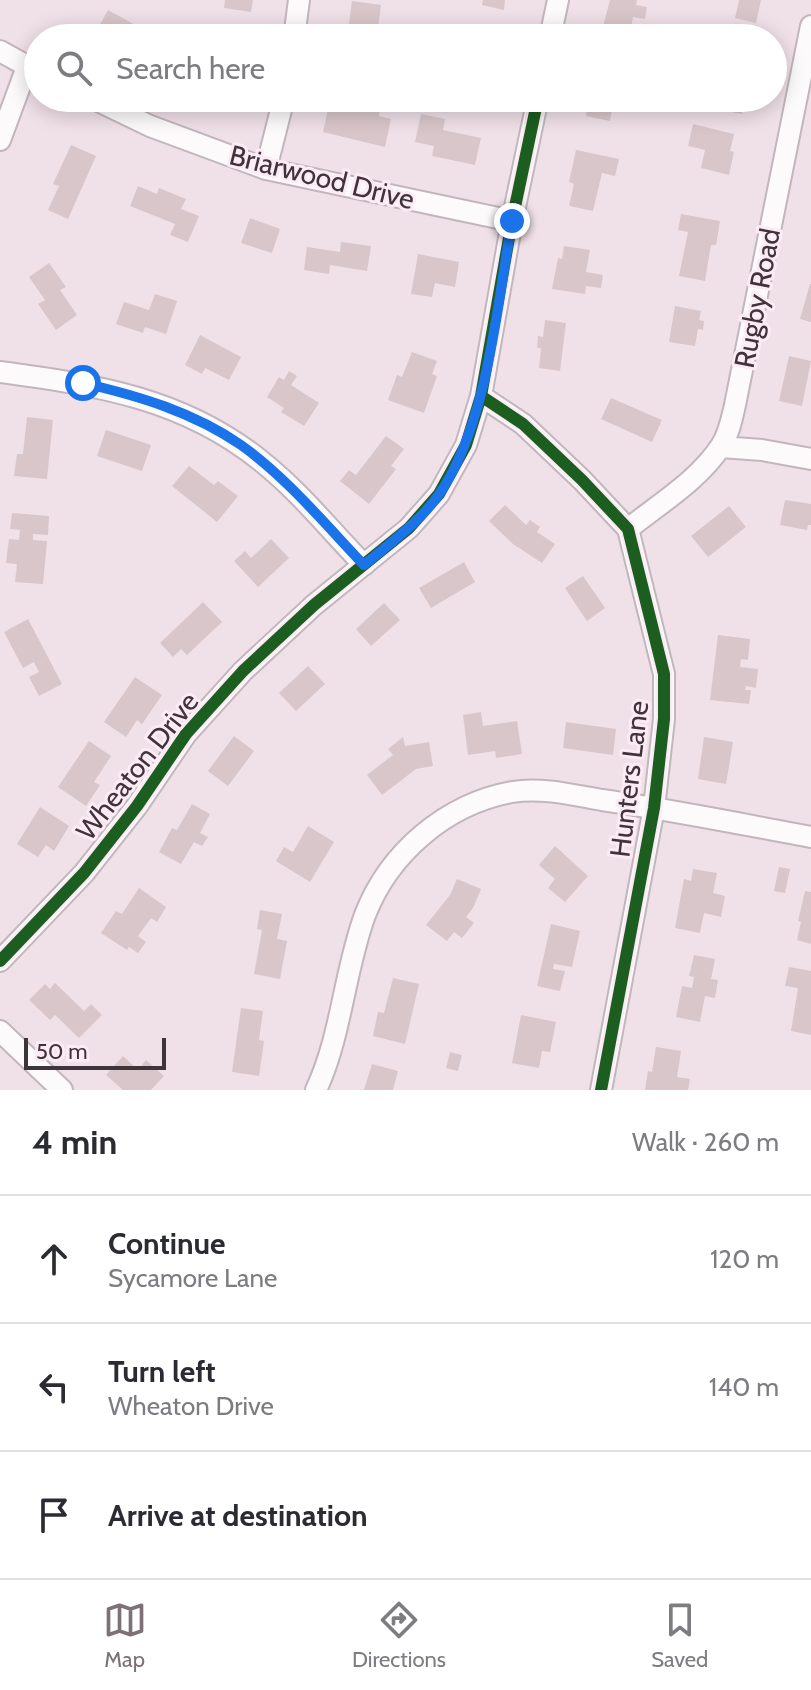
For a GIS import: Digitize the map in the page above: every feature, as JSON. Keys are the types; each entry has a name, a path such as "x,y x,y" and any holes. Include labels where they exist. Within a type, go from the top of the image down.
{"street":[{"path":"296,24 299,0"},
{"path":"553,24 558,0"},
{"name":"Rugby Road","path":"628,529 685,484 721,447 735,405 811,26"},
{"path":"0,51 24,64"},
{"path":"0,140 24,87"},
{"name":"Briarwood Drive","path":"121,112 150,126 266,169 512,221"},
{"path":"266,169 280,112"},
{"name":"Wheaton Drive","path":"0,961 84,873 137,806 186,734 243,671 314,605 409,528 439,494 466,445 481,396 535,112"},
{"path":"0,372 83,383 138,396 217,430 285,482 364,565"},
{"name":"Hunters Lane","path":"481,396 523,424 628,529 664,674 664,719 654,808 601,1090"},
{"path":"721,447 762,450 811,459"},
{"path":"316,1090 334,1043 353,956 366,914 387,875 415,842 470,805 513,792 536,790 811,837"},
{"path":"0,1031 62,1090"}],"building":[{"path":"225,0 253,0 251,12 224,8"},
{"path":"483,0 505,0 504,10 482,5"},
{"path":"610,0 637,0 636,5 647,7 645,19 633,17 632,24 604,24"},
{"path":"739,0 761,0 756,23 735,18"},
{"path":"352,1 381,5 378,24 349,24"},
{"path":"108,10 134,24 100,24"},
{"path":"327,112 380,112 379,116 391,119 385,147 323,132"},
{"path":"587,112 612,112 610,121 586,116"},
{"path":"421,114 445,119 443,130 481,138 475,165 432,156 434,146 415,142"},
{"path":"693,124 734,134 729,175 701,168 705,150 688,146"},
{"path":"71,145 96,156 68,219 48,210 59,186 53,184"},
{"path":"576,150 619,159 615,176 602,173 593,211 569,206 574,184 569,182"},
{"path":"138,186 157,194 159,188 186,199 181,209 199,216 188,242 170,235 175,224 130,206"},
{"path":"681,214 720,221 716,245 711,245 705,281 679,276 688,232 678,230"},
{"path":"250,218 280,229 272,253 241,243"},
{"path":"341,242 371,246 367,271 330,265 329,274 304,270 307,247 340,252"},
{"path":"564,246 590,250 586,272 603,275 601,288 586,286 585,294 552,289 558,258 562,259"},
{"path":"418,254 459,262 455,287 435,283 432,297 411,294"},
{"path":"49,263 66,287 60,290 77,315 56,330 38,304 45,300 29,277"},
{"path":"811,284 811,322 800,319"},
{"path":"155,294 177,301 166,334 145,327 143,333 116,324 124,302 149,310"},
{"path":"675,306 701,311 699,320 704,321 703,330 698,329 695,346 669,342"},
{"path":"545,320 566,323 560,371 539,368 541,348 537,348 538,336 543,337"},
{"path":"200,335 241,357 229,380 205,368 202,374 185,365"},
{"path":"412,352 437,361 432,374 437,376 424,413 388,400 397,375 402,377"},
{"path":"789,356 811,361 802,406 779,401"},
{"path":"289,371 297,376 291,385 319,403 304,426 281,412 284,408 267,397 279,377 284,380"},
{"path":"611,398 662,420 652,442 601,419"},
{"path":"27,417 53,420 47,479 14,476 17,454 23,454"},
{"path":"106,430 151,445 142,471 97,456"},
{"path":"386,436 404,449 391,466 396,469 369,504 340,481 349,470 356,475"},
{"path":"189,466 214,485 218,481 238,496 217,522 172,486"},
{"path":"785,500 811,504 811,525 807,530 780,525"},
{"path":"505,505 526,525 530,520 540,527 537,532 555,544 542,563 513,544 489,521"},
{"path":"729,506 746,527 708,557 691,536"},
{"path":"12,513 49,516 48,535 33,534 33,540 47,541 43,584 15,582 17,564 6,563 9,539 19,540 20,530 10,529"},
{"path":"271,539 289,558 258,587 234,561 245,551 251,558"},
{"path":"464,562 475,582 431,608 419,588"},
{"path":"583,576 605,608 587,621 565,588"},
{"path":"203,602 222,622 187,655 181,649 173,657 160,643"},
{"path":"384,603 400,620 371,646 356,629"},
{"path":"28,619 62,684 39,696 29,677 39,672 34,662 23,668 4,632"},
{"path":"718,635 750,639 748,660 741,659 740,667 758,669 756,688 746,686 745,690 751,690 749,704 710,700"},
{"path":"308,666 325,684 296,711 279,693"},
{"path":"135,677 162,695 142,724 137,720 126,737 104,722"},
{"path":"481,712 483,726 517,721 522,754 496,758 495,751 468,755 463,715"},
{"path":"566,722 616,729 613,755 563,748"},
{"path":"234,736 254,751 228,786 208,771"},
{"path":"403,737 405,746 429,742 433,766 416,769 382,795 367,775 393,755 388,749"},
{"path":"704,737 733,742 726,784 698,779"},
{"path":"89,741 111,756 94,782 100,785 86,806 58,787"},
{"path":"192,804 210,814 200,833 208,837 202,846 194,842 181,864 159,852 172,828 177,830"},
{"path":"40,807 69,826 54,851 46,845 38,857 17,844"},
{"path":"308,826 334,842 310,882 276,861 284,847 293,852"},
{"path":"555,846 588,876 565,902 548,888 555,879 539,865"},
{"path":"779,867 790,869 785,893 774,891"},
{"path":"693,869 717,873 713,893 725,896 721,917 704,913 700,933 675,928 684,879 691,881"},
{"path":"457,879 481,889 466,917 474,923 462,938 454,932 447,941 426,925 450,895"},
{"path":"139,888 166,907 157,922 151,918 138,936 146,942 138,953 129,947 127,950 101,933 116,911 122,914"},
{"path":"805,891 811,892 811,944 797,940"},
{"path":"260,910 282,914 277,939 287,941 280,979 254,974 262,930 257,929"},
{"path":"551,924 580,931 572,967 554,964 553,969 565,971 560,991 537,986"},
{"path":"694,955 715,959 711,979 718,980 715,998 705,996 700,1022 676,1017 682,986 692,988 694,977 689,976"},
{"path":"789,967 811,971 811,1035 791,1031 798,988 785,986"},
{"path":"393,978 419,984 405,1044 373,1036 378,1012 384,1013"},
{"path":"55,983 84,1011 91,1004 102,1015 79,1038 55,1015 50,1020 29,1000 45,984 50,989"},
{"path":"241,1008 263,1011 259,1040 264,1041 259,1076 232,1072"},
{"path":"521,1015 556,1022 550,1052 542,1051 539,1068 512,1063"},
{"path":"656,1047 681,1051 677,1077 690,1079 688,1090 645,1090"},
{"path":"450,1052 462,1055 458,1071 446,1068"},
{"path":"123,1056 138,1070 146,1060 164,1076 151,1090 123,1090 106,1075"},
{"path":"372,1064 398,1071 393,1090 364,1090"}],"cycle path":[{"path":"0,961 84,873 137,806 186,734 243,671 314,605 409,528 439,494 466,445 481,396 535,112"},
{"path":"481,396 523,424 628,529 664,674 664,719 654,808 601,1090"}],"route":[{"path":"83,383 138,396 217,430 285,482 364,565 409,528 439,494 466,445 481,396 512,221"}]}
